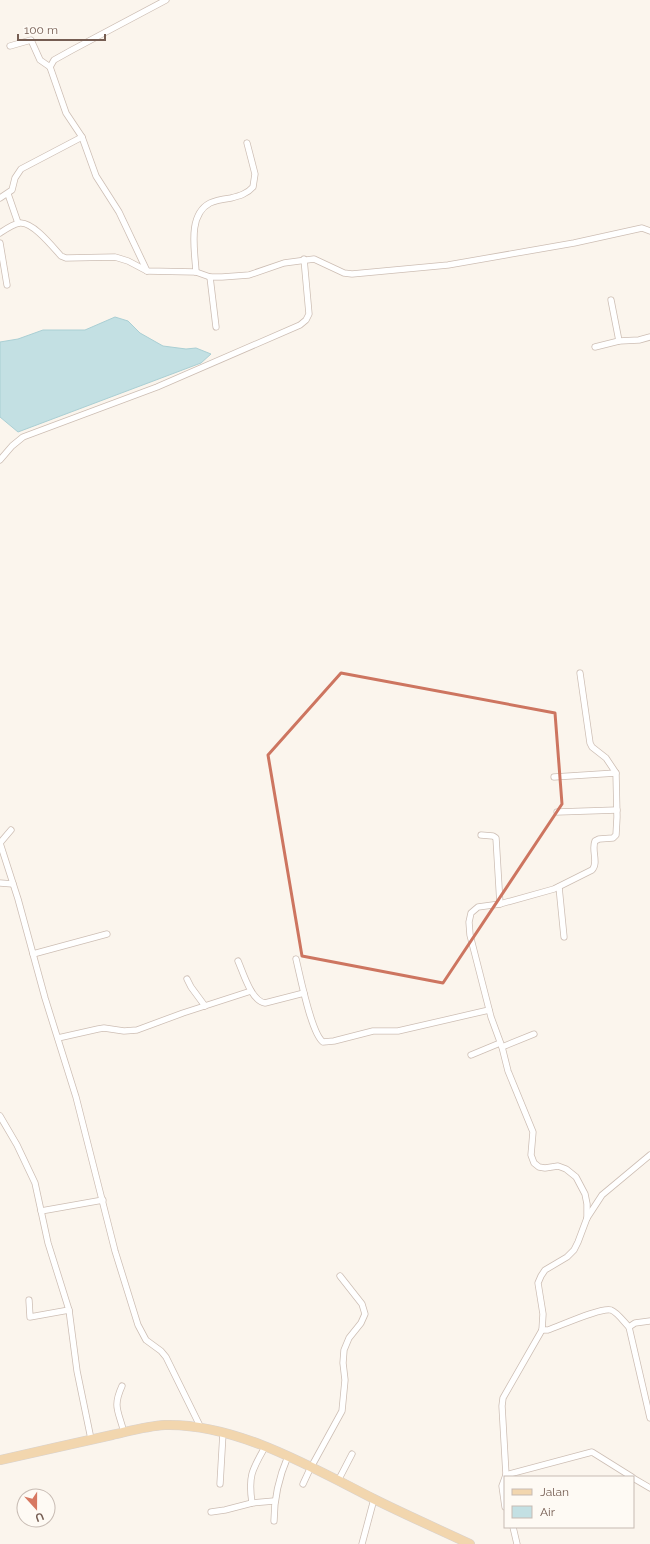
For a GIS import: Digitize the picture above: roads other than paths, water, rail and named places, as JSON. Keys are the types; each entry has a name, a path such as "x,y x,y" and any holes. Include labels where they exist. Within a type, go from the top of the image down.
{"main road":[{"path":"0,1460 149,1427 165,1425 201,1428 245,1439 288,1456 338,1479 374,1499 470,1544"}],"street":[{"path":"50,67 54,60 166,0"},
{"path":"10,46 31,40 40,60 50,67 66,112 82,137 96,176 119,212 147,271"},
{"path":"0,198 12,190 15,178 21,169 82,137"},
{"path":"196,272 194,228 200,211 213,202 245,194 253,187 255,174 247,143"},
{"path":"8,194 18,223"},
{"path":"0,233 18,223 30,225 61,256 66,258 115,258 128,261 147,271 196,272 210,277 249,275 284,263 304,259 314,259 344,273 352,274 448,265 574,243 642,228 650,231"},
{"path":"0,243 2,269 7,285"},
{"path":"0,460 12,446 23,437 156,387 300,325 306,320 309,314 304,259"},
{"path":"210,277 216,327"},
{"path":"611,300 619,341"},
{"path":"595,347 619,341 639,340 650,337"},
{"path":"580,673 590,743 592,747 606,758 616,773 616,835 613,838 599,839 594,843 594,869 559,887 500,904 478,908 471,913 469,918 470,935 489,1010 508,1071 533,1132 531,1155 534,1163 539,1167 545,1168 558,1166 566,1169 576,1177 586,1194 587,1204 586,1218 574,1250 567,1257 546,1270 541,1276 538,1283 543,1314 542,1330 503,1398 502,1406 506,1475 592,1452 630,1476"},
{"path":"554,777 616,773"},
{"path":"557,812 617,810"},
{"path":"11,830 0,843 76,1097 115,1251 140,1328 148,1343 161,1351 166,1357 201,1428"},
{"path":"481,835 493,836 496,838 500,904"},
{"path":"0,883 13,884"},
{"path":"559,887 564,937"},
{"path":"33,954 107,934"},
{"path":"296,959 304,993 317,1035 320,1040 325,1042 373,1031 398,1031 489,1010"},
{"path":"238,961 251,991 259,1001 265,1003 304,993"},
{"path":"187,979 205,1006"},
{"path":"58,1038 104,1028 124,1031 137,1030 251,991"},
{"path":"472,1055 534,1034"},
{"path":"0,1116 17,1145 35,1183 48,1243 69,1310 77,1371 91,1439"},
{"path":"586,1218 602,1195 650,1155"},
{"path":"41,1211 103,1200"},
{"path":"303,1484 342,1411 345,1380 343,1363 344,1350 348,1340 361,1323 365,1314 362,1304 340,1276"},
{"path":"29,1300 30,1317 69,1310"},
{"path":"542,1330 548,1330 599,1311 613,1311 629,1327 650,1418"},
{"path":"629,1327 638,1322 650,1321"},
{"path":"122,1386 116,1404 124,1432"},
{"path":"220,1484 223,1433"},
{"path":"252,1503 250,1482 251,1473 264,1447"},
{"path":"338,1479 352,1454"},
{"path":"274,1521 274,1501 278,1491 279,1479 288,1456"},
{"path":"634,1478 650,1488"},
{"path":"504,1480 502,1486 504,1500"},
{"path":"362,1544 374,1499"},
{"path":"210,1512 252,1503 274,1501"},
{"path":"513,1528 517,1544"}],"water":[{"path":"115,317 128,321 140,333 163,346 186,349 196,348 211,354 201,363 18,432 0,417 0,342 18,339 43,330 85,330"}]}
